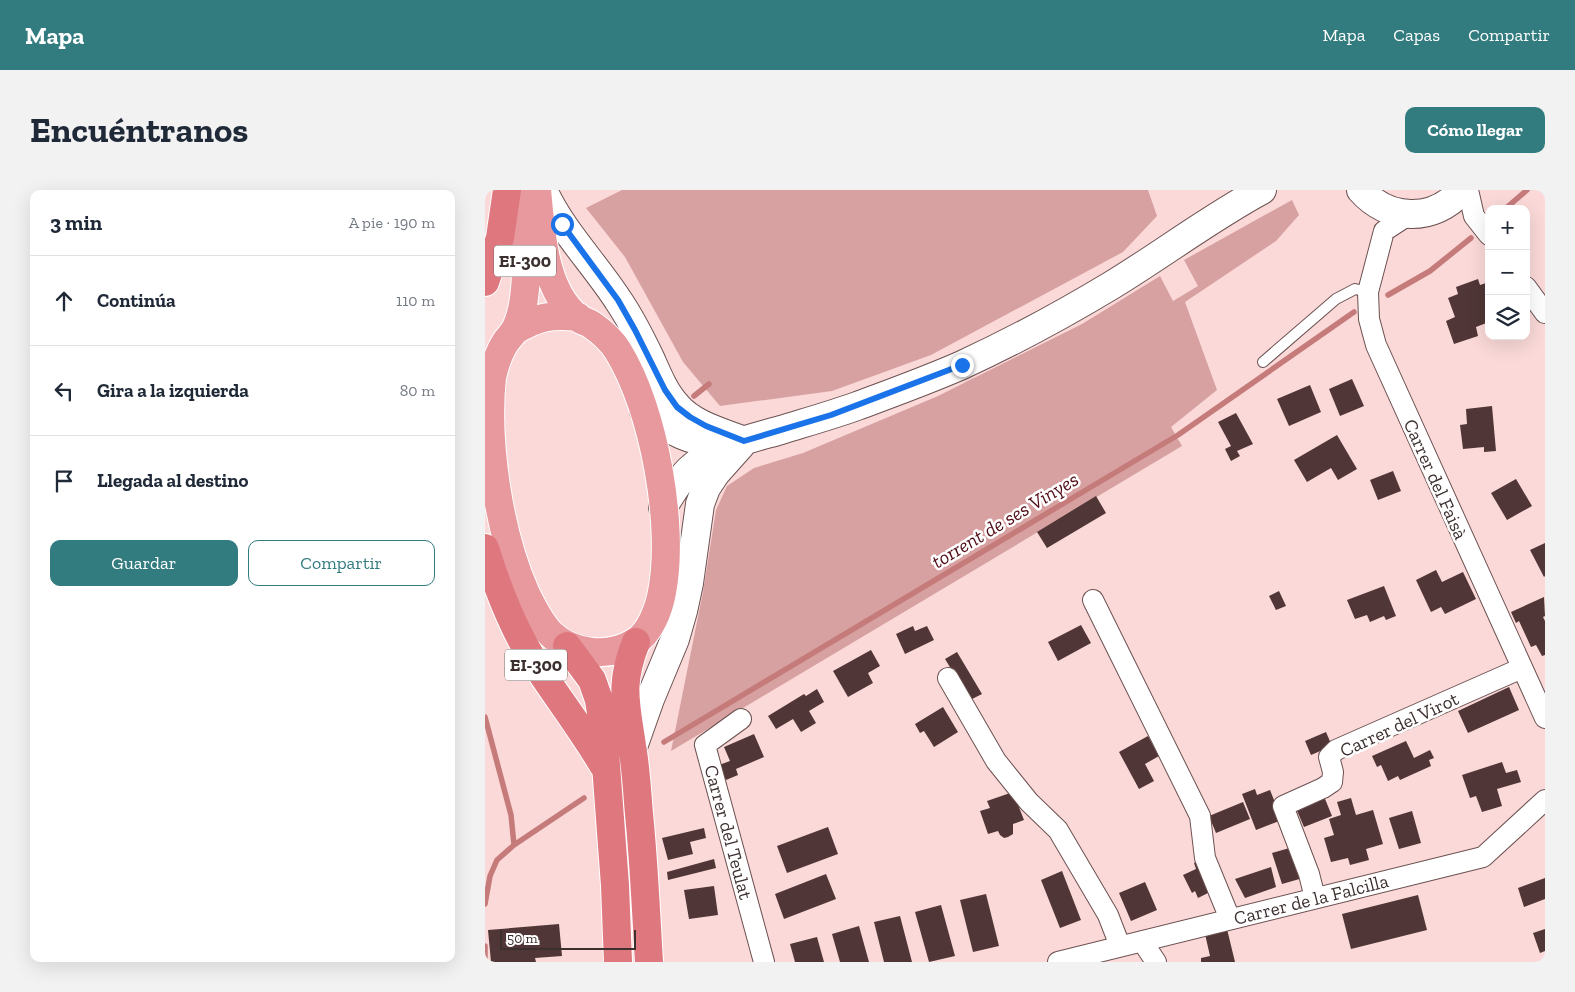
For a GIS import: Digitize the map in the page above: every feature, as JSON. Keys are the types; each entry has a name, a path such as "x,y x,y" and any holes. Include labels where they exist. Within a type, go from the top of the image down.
{"highway":[{"name":"EI-300","path":"485,282 500,238 509,190"},
{"name":"EI-300","path":"485,548 497,587 514,625 533,659 584,733 607,771"},
{"name":"EI-300","path":"636,642 630,657 625,686 625,701 633,747 641,834 649,962"},
{"name":"EI-300","path":"567,646 593,680 599,700 607,771 618,962"}],"main road":[{"name":"EI-300","path":"509,190 526,267 525,290 521,314 514,331 497,358 490,398 489,443 497,501 509,549 538,617 551,634 567,646 585,652 606,652 636,642 648,628 660,604 666,557 663,507 656,457 644,411 617,350 606,336 592,325 578,318 561,315 544,317 528,322 514,331"},
{"name":"EI-300","path":"537,190 549,274 562,300 578,318"},
{"path":"543,190 549,204 562,224 618,300 665,390 677,407 706,426 744,441"},
{"path":"663,507 689,471 712,454 744,441 831,415 962,365 1040,326 1113,284 1233,206 1262,190"},
{"path":"1365,195 1389,211 1410,214 1424,213 1439,208 1461,190"},
{"path":"644,411 679,435 696,441 719,443 744,441"},
{"path":"633,747 650,699 675,639 683,610 689,583 699,504 706,488 716,473 744,441"}],"street":[{"path":"1468,190 1474,216 1485,229"},
{"path":"1365,195 1384,231 1410,214"},
{"path":"1439,208 1474,216"},
{"name":"Carrer del Faisà","path":"1384,231 1368,292 1369,319 1376,345 1522,668 1538,682 1545,718"},
{"path":"1530,292 1545,313"},
{"path":"1093,600 1200,816 1205,858 1231,919"},
{"name":"Carrer del Virot","path":"1315,898 1309,874 1283,806 1332,782 1333,772 1329,757 1336,750 1522,668"},
{"path":"948,678 996,761 1029,802 1058,830 1108,915 1120,946"},
{"name":"Carrer del Teulat","path":"741,719 705,745 764,962"},
{"name":"Carrer de la Falcilla","path":"1058,962 1483,857 1545,800"},
{"path":"1142,941 1156,962"}],"lane":[{"path":"1263,362 1336,299 1355,290 1368,292"}],"shaded area":[{"path":"622,190 1148,190 1157,216 1123,252 931,355 832,391 720,406 683,362 625,257 586,208"},
{"path":"1292,200 1299,215 1276,241 1185,302 1217,390 1171,427 1182,446 671,751 703,592 716,510 727,486 754,468 803,453 938,396 1082,324 1160,276 1173,301 1198,286 1184,260"}],"building":[{"path":"1478,279 1480,285 1485,283 1485,324 1476,327 1478,336 1454,344 1446,321 1455,317 1448,298 1458,294 1456,287"},
{"path":"1352,379 1364,406 1340,416 1329,389"},
{"path":"1310,385 1321,412 1289,426 1277,399"},
{"path":"1492,406 1496,451 1484,452 1484,447 1463,449 1460,425 1467,424 1466,409"},
{"path":"1236,413 1253,444 1237,451 1240,456 1231,461 1225,449 1231,446 1218,422"},
{"path":"1337,435 1357,469 1338,480 1331,468 1307,482 1294,460"},
{"path":"1393,471 1401,491 1378,500 1370,480"},
{"path":"1516,479 1532,506 1507,520 1491,493"},
{"path":"1096,496 1106,513 1047,548 1037,532"},
{"path":"1545,543 1545,576 1544,577 1530,550"},
{"path":"1436,570 1442,582 1463,572 1476,599 1445,614 1441,607 1431,612 1416,580"},
{"path":"1384,586 1396,616 1386,620 1384,616 1370,622 1367,615 1355,619 1347,600"},
{"path":"1279,591 1286,606 1276,610 1269,596"},
{"path":"1544,597 1545,655 1542,656 1536,645 1531,647 1519,621 1516,623 1511,612"},
{"path":"1081,625 1091,643 1058,661 1048,642"},
{"path":"913,626 915,631 927,626 934,640 905,654 896,634"},
{"path":"871,650 880,666 868,673 873,683 848,697 833,671"},
{"path":"957,652 982,694 970,700 945,659"},
{"path":"1509,687 1519,710 1468,733 1458,711"},
{"path":"817,689 824,702 809,711 816,723 801,732 793,719 776,729 768,716 804,694 806,696"},
{"path":"943,707 958,732 934,747 924,731 920,733 915,724"},
{"path":"1326,732 1332,746 1311,755 1305,741"},
{"path":"754,734 764,757 736,769 738,775 726,780 719,765 730,761 724,747"},
{"path":"1148,736 1159,756 1145,764 1154,781 1139,789 1119,752"},
{"path":"1406,741 1414,758 1430,750 1434,758 1429,760 1431,766 1400,780 1398,776 1388,781 1381,765 1377,767 1372,756"},
{"path":"1502,762 1506,773 1517,770 1521,782 1497,789 1502,806 1482,812 1476,796 1470,798 1462,775"},
{"path":"1255,789 1257,795 1270,790 1282,820 1256,830 1242,794"},
{"path":"1013,792 1024,820 1013,824 1013,834 1008,837 1004,838 998,831 988,834 980,811 990,808 987,801"},
{"path":"1323,794 1332,816 1304,827 1295,806"},
{"path":"1351,798 1356,815 1373,810 1383,844 1366,849 1369,860 1350,865 1348,858 1331,862 1324,838 1334,835 1329,819 1341,815 1337,802"},
{"path":"1243,802 1250,819 1216,833 1209,816"},
{"path":"1412,811 1421,843 1399,849 1389,818"},
{"path":"828,827 838,854 787,873 777,846"},
{"path":"704,828 706,838 690,842 693,854 668,860 662,838"},
{"path":"1293,847 1303,878 1282,884 1272,853"},
{"path":"714,859 716,868 668,880 667,872"},
{"path":"1202,859 1216,889 1198,898 1195,891 1192,893 1183,875 1196,869 1194,863"},
{"path":"1271,867 1276,887 1245,898 1235,879"},
{"path":"1062,871 1081,920 1060,928 1041,880"},
{"path":"826,874 836,899 784,919 775,894"},
{"path":"1545,878 1545,899 1524,907 1518,888"},
{"path":"1145,882 1157,910 1131,921 1119,893"},
{"path":"714,886 718,915 689,919 684,890"},
{"path":"986,894 999,946 973,952 960,900"},
{"path":"1418,895 1427,930 1351,949 1342,914"},
{"path":"941,905 955,956 929,962 915,912"},
{"path":"900,916 912,962 884,962 874,922"},
{"path":"559,924 562,956 535,958 536,962 491,962 488,930"},
{"path":"859,926 869,962 840,962 832,934"},
{"path":"1227,929 1235,962 1201,962 1201,958 1210,956 1205,934"},
{"path":"1545,929 1545,951 1540,953 1533,933"},
{"path":"817,937 824,962 795,962 790,944"}],"waterway":[{"name":"torrent de ses Vinyes","path":"1510,205 1527,190"},
{"name":"torrent de ses Vinyes","path":"1388,295 1430,271 1471,238"},
{"name":"torrent de ses Vinyes","path":"664,742 1178,435 1354,312"},
{"path":"694,396 709,384"},
{"path":"485,717 511,815 514,845"},
{"name":"torrent de ses Vinyes","path":"485,904 490,876 497,860 514,845 584,798"},
{"name":"torrent de ses Vinyes","path":"485,946 485,962"}],"route":[{"path":"562,224 618,300 665,390 677,407 706,426 744,441 831,415 962,365"}]}
